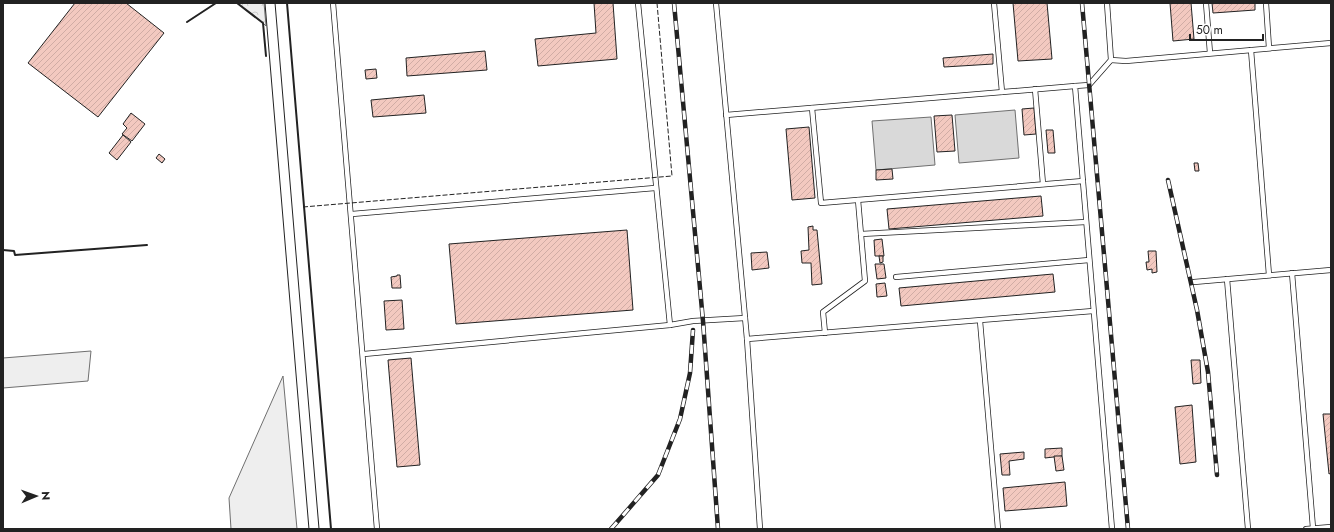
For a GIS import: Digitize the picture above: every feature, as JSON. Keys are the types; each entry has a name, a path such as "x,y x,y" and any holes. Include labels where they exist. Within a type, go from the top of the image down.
{"street":[{"path":"270,3 314,529"}],"lane":[{"path":"333,3 364,354 377,529"},
{"path":"638,3 655,188 670,325"},
{"path":"716,3 747,339 760,529"},
{"path":"994,3 1002,92"},
{"path":"726,115 1088,85 1112,60 1107,3"},
{"path":"1206,3 1210,53"},
{"path":"1266,3 1269,48"},
{"path":"1112,60 1126,61 1331,43"},
{"path":"1250,50 1269,275"},
{"path":"1075,86 1112,529"},
{"path":"1035,89 1043,184"},
{"path":"812,108 821,203 1083,181"},
{"path":"352,214 655,188"},
{"path":"825,333 823,312 865,281 858,200"},
{"path":"861,234 1086,222"},
{"path":"896,277 1089,260"},
{"path":"1194,282 1331,270"},
{"path":"1292,273 1313,528"},
{"path":"1227,279 1248,529"},
{"path":"747,339 1093,311"},
{"path":"364,354 745,318"},
{"path":"980,321 998,529"},
{"path":"1306,529 1331,527"}],"green space":[{"path":"237,3 264,3 266,26 263,23"},
{"path":"91,351 88,381 3,388 3,358"},
{"path":"283,376 297,529 231,529 229,498"}],"shaded area":[{"path":"1015,110 1019,158 959,163 955,115"},
{"path":"931,117 935,165 876,170 872,121"}],"building":[{"path":"75,3 126,3 164,33 98,117 28,63"},
{"path":"594,3 613,3 617,59 538,66 535,39 596,33"},
{"path":"1013,3 1047,3 1052,59 1018,61"},
{"path":"1170,3 1191,3 1194,39 1173,41"},
{"path":"1212,3 1255,3 1255,10 1213,13"},
{"path":"485,51 487,70 407,76 406,58"},
{"path":"993,54 993,64 944,67 943,58"},
{"path":"376,69 377,78 366,79 365,70"},
{"path":"424,95 426,113 373,117 371,100"},
{"path":"1034,108 1036,134 1024,135 1022,109"},
{"path":"131,113 145,124 132,141 122,134 127,128 123,124"},
{"path":"952,115 955,151 937,152 934,116"},
{"path":"809,127 815,198 792,200 786,129"},
{"path":"1046,130 1053,130 1055,153 1048,153"},
{"path":"123,135 131,142 117,160 109,153"},
{"path":"159,154 165,159 162,163 156,158"},
{"path":"1194,163 1198,163 1199,171 1195,171"},
{"path":"892,169 893,179 876,180 876,170"},
{"path":"1041,196 1043,216 889,229 887,209"},
{"path":"813,226 813,230 817,230 822,284 812,285 811,263 802,263 801,251 809,250 808,227"},
{"path":"627,230 633,310 456,324 449,244"},
{"path":"882,239 884,256 875,256 874,240"},
{"path":"1148,251 1156,251 1157,272 1152,273 1152,269 1147,270 1146,262 1149,262"},
{"path":"767,252 769,268 752,270 751,253"},
{"path":"879,256 883,256 883,262 880,263"},
{"path":"875,264 884,264 886,278 877,279"},
{"path":"1053,274 1055,292 901,306 899,288"},
{"path":"400,275 401,288 392,288 391,277"},
{"path":"885,283 887,296 877,297 876,284"},
{"path":"402,300 404,329 386,330 384,301"},
{"path":"411,358 420,465 397,467 388,360"},
{"path":"1191,360 1200,360 1201,383 1193,384"},
{"path":"1192,405 1196,462 1180,464 1175,407"},
{"path":"1323,414 1331,414 1331,473 1329,474"},
{"path":"1062,448 1062,456 1045,458 1045,449"},
{"path":"1024,452 1024,459 1009,461 1010,475 1002,475 1000,454"},
{"path":"1054,456 1062,456 1064,470 1056,471"},
{"path":"1065,482 1067,506 1005,511 1003,488"}],"railway":[{"path":"674,3 703,321 718,529"},
{"path":"1082,3 1128,529"},
{"path":"1168,180 1197,310 1208,372 1217,475"},
{"path":"611,529 658,475 680,419 690,373 693,330"}],"fence":[{"path":"303,207 672,176 657,3"}],"wall":[{"path":"187,22 216,3"},
{"path":"237,3 263,23 266,56"},
{"path":"287,3 331,529"},
{"path":"3,250 14,251 15,255 147,245"}]}
